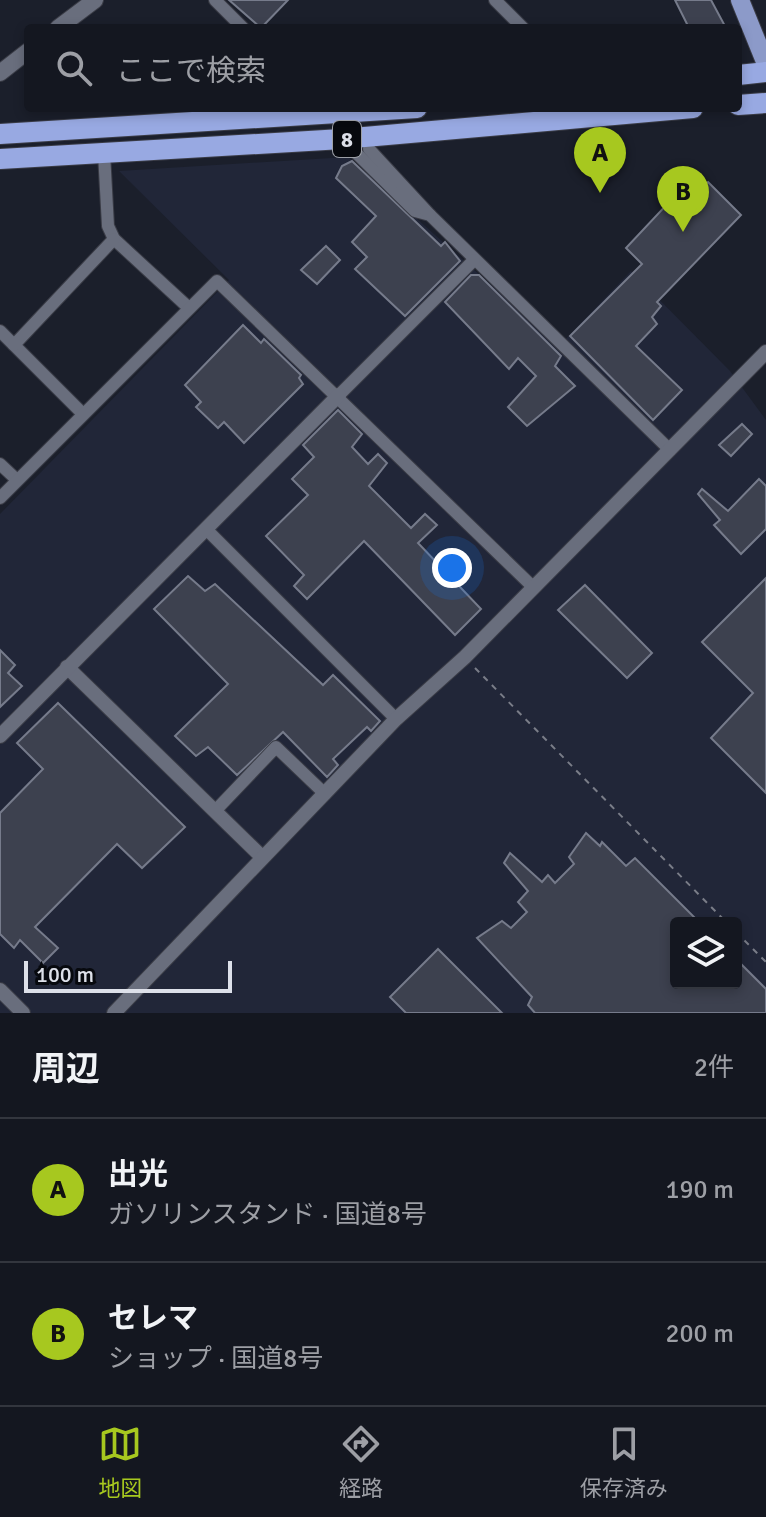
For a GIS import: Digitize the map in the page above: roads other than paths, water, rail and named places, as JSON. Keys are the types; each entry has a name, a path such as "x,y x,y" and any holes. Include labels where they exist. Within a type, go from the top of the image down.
{"highway":[{"path":"742,75 766,72"},
{"path":"742,105 766,103"},
{"name":"8","path":"0,134 353,112"},
{"name":"8","path":"0,159 342,139 648,112"}],"main road":[{"path":"63,24 95,0"},
{"path":"740,0 766,64"},
{"path":"0,73 24,54"}],"street":[{"path":"215,0 239,24"},
{"path":"495,0 519,24"},
{"path":"342,139 415,211 430,215"},
{"path":"369,149 474,260 670,450"},
{"path":"104,153 108,226 114,239 189,308"},
{"path":"14,345 114,239"},
{"path":"0,736 474,260"},
{"path":"0,498 217,281 339,395 532,586"},
{"path":"0,331 83,414"},
{"path":"114,1013 191,937 262,857 396,719 465,657 766,352"},
{"path":"0,464 17,480"},
{"path":"207,530 396,719"},
{"path":"67,667 262,857"},
{"path":"215,811 276,747 325,794"},
{"path":"0,990 23,1013"}],"place":[{"name":"出光","path":"600,193"},
{"name":"セレマ","path":"683,232"}]}
